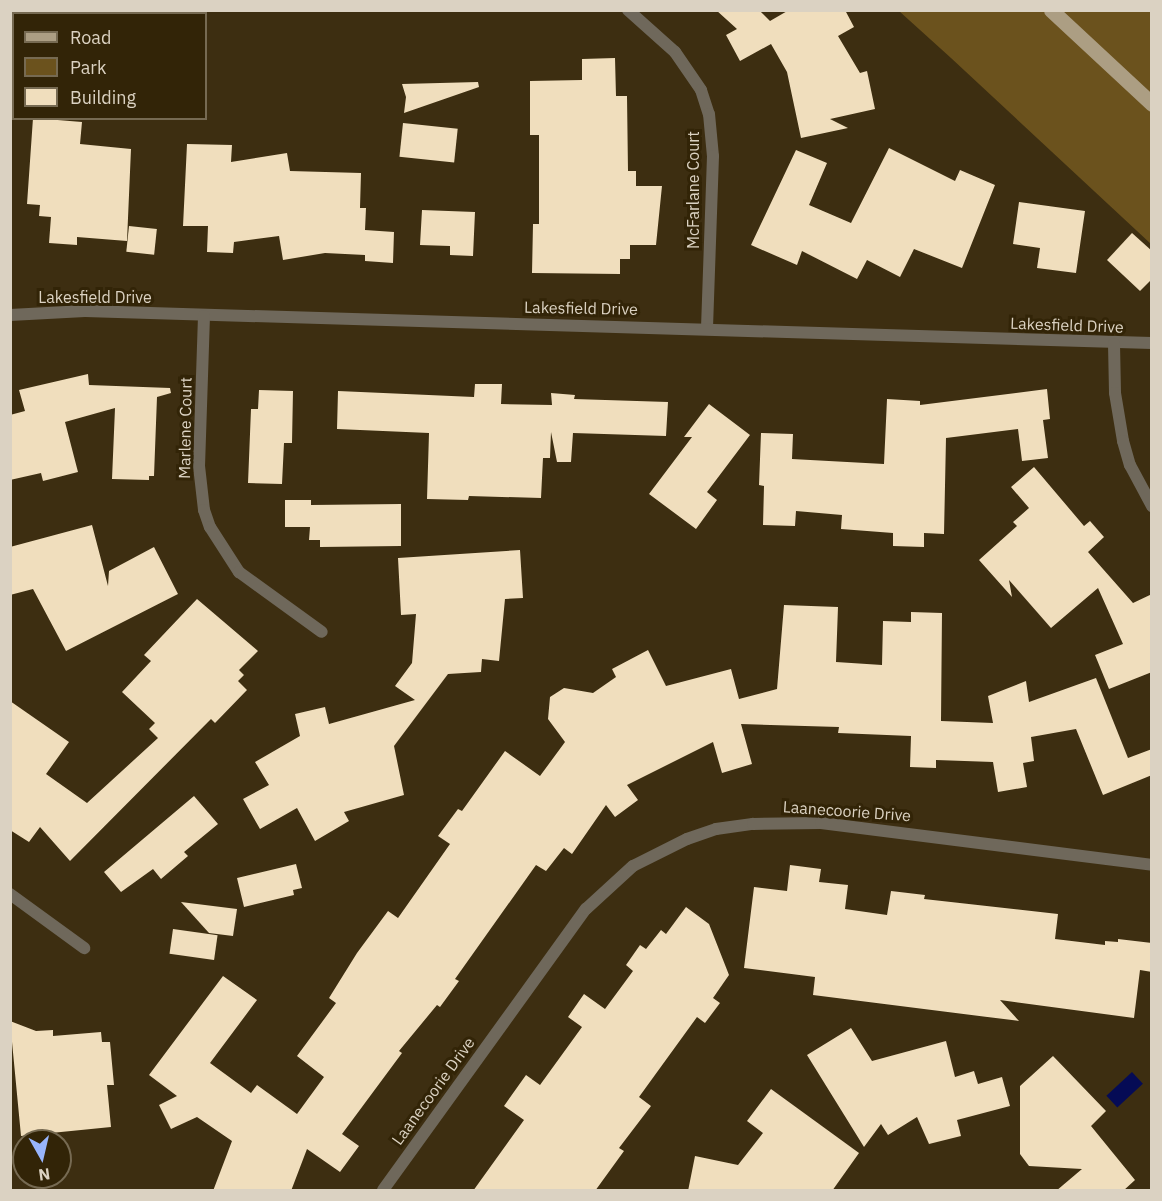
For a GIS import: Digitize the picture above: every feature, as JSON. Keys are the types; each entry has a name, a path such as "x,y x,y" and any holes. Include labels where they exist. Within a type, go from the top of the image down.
{"main road":[{"path":"1051,10 1152,104"}],"street":[{"name":"McFarlane Court","path":"628,10 675,52 701,90 709,114 713,156 707,328"},
{"name":"Lakesfield Drive","path":"10,315 85,311 707,328 1114,344 1152,343"},
{"name":"Marlene Court","path":"204,316 199,466 204,510 210,527 240,572 322,632"},
{"path":"1114,344 1115,393 1123,441 1130,465 1152,506"},
{"name":"Laanecoorie Drive","path":"383,1191 586,909 633,866 687,839 716,829 753,824 821,823 1152,865"},
{"path":"10,894 84,948"}],"green space":[{"path":"899,11 1151,11 1151,244 951,58"}],"shaded area":[{"path":"1132,1072 1143,1084 1117,1108 1106,1096"}],"building":[{"path":"716,10 759,10 770,21 789,10 845,10 854,27 838,36 860,73 867,71 875,109 830,119 848,128 801,138 787,72 771,44 740,61 726,35 737,29"},
{"path":"615,58 616,96 627,96 628,171 636,171 636,186 662,186 656,245 630,245 630,259 620,259 620,274 532,273 533,224 539,224 539,135 530,135 530,81 582,80 582,59"},
{"path":"478,82 479,87 404,113 406,97 402,84"},
{"path":"33,120 82,122 80,144 131,149 127,241 77,237 77,245 49,243 51,217 39,216 40,205 27,204"},
{"path":"403,123 458,129 454,163 399,157"},
{"path":"187,144 232,145 231,162 287,153 290,171 361,173 360,208 366,208 365,230 394,232 393,263 365,261 365,255 325,253 283,260 279,236 234,242 233,253 207,252 208,226 183,226"},
{"path":"889,148 955,181 960,170 995,185 962,268 914,249 900,277 867,260 857,279 802,251 797,265 751,245 796,150 827,163 809,205 851,223"},
{"path":"1019,202 1085,211 1076,273 1037,268 1040,248 1013,244"},
{"path":"422,210 475,212 473,256 450,255 450,246 420,245"},
{"path":"129,226 157,229 154,255 126,252"},
{"path":"1132,233 1152,251 1152,279 1140,291 1107,260"},
{"path":"88,374 89,385 170,388 171,393 157,397 154,476 149,476 149,480 112,479 115,408 65,422 78,472 43,481 41,473 10,480 10,415 25,411 19,390"},
{"path":"475,384 502,384 501,404 552,405 551,393 575,395 574,399 668,402 666,436 573,433 571,462 557,462 551,432 550,458 543,458 541,498 469,496 468,500 427,499 429,433 337,429 338,391 474,397"},
{"path":"1047,389 1050,419 1043,420 1048,458 1022,461 1018,429 946,438 944,534 924,533 924,547 893,546 893,533 841,529 842,515 796,511 795,526 763,525 764,486 759,485 761,433 793,434 792,459 884,464 887,399 920,401 920,405"},
{"path":"259,390 293,391 292,443 284,443 282,484 248,483 251,409 258,409"},
{"path":"709,404 750,435 707,492 717,500 696,529 649,494 692,437 684,437"},
{"path":"1034,467 1084,526 1090,521 1104,537 1088,552 1133,603 1152,594 1152,672 1109,689 1095,655 1123,644 1098,588 1051,628 1009,580 1012,597 979,560 1017,526 1013,522 1029,508 1011,487"},
{"path":"285,500 311,500 311,505 401,504 401,546 320,547 320,540 309,540 310,527 285,527"},
{"path":"92,525 108,586 109,571 154,547 178,594 66,651 33,589 10,595 10,547"},
{"path":"520,550 523,598 505,599 499,661 482,659 481,672 448,674 394,746 404,795 344,812 349,821 315,841 297,808 260,829 243,799 269,785 255,762 300,736 295,714 325,707 329,724 415,700 395,686 412,663 416,614 401,615 398,558"},
{"path":"197,599 258,651 239,670 244,675 238,681 247,690 215,723 211,719 70,861 40,827 29,842 10,830 10,701 69,742 46,774 87,803 158,738 149,729 155,723 122,692 151,661 144,655"},
{"path":"784,605 838,607 836,662 882,665 883,621 911,622 911,612 942,613 941,721 993,723 988,696 1026,681 1029,702 1096,678 1128,758 1152,749 1152,775 1103,795 1076,729 1031,737 1034,761 1023,763 1027,787 998,792 993,762 936,760 936,768 910,767 911,736 838,733 839,727 741,724 752,764 722,773 713,742 627,785 638,800 615,817 606,805 572,854 564,848 546,871 536,865 455,979 459,981 440,1007 437,1005 399,1051 402,1053 342,1134 359,1146 340,1172 307,1149 291,1191 213,1191 232,1141 197,1117 171,1129 159,1105 177,1096 149,1075 223,976 257,1000 210,1063 251,1093 257,1085 297,1114 324,1077 297,1056 336,1003 329,998 357,953 388,911 398,918 450,844 438,836 458,809 462,811 505,751 540,776 565,742 548,719 550,697 564,688 593,693 616,677 612,669 648,650 666,686 731,669 739,699 777,689"},
{"path":"194,796 218,824 184,852 188,856 161,879 153,869 121,892 104,872"},
{"path":"296,864 302,888 293,890 294,895 244,907 237,878"},
{"path":"790,865 821,869 819,882 848,885 845,909 887,915 891,891 925,895 924,899 1058,914 1055,939 1105,945 1105,941 1118,942 1118,939 1152,943 1152,972 1140,970 1134,1018 1000,1000 1019,1021 813,995 815,977 744,968 754,887 787,891"},
{"path":"181,902 237,909 233,936 209,933"},
{"path":"686,907 709,924 729,975 713,998 720,1003 705,1023 697,1017 639,1097 651,1106 619,1148 624,1151 595,1191 473,1191 524,1120 504,1106 526,1075 540,1085 582,1027 568,1017 584,994 605,1009 633,971 626,965 640,945 646,949 661,930 666,934"},
{"path":"173,929 218,935 214,960 170,954"},
{"path":"10,1021 36,1031 53,1030 53,1036 101,1032 102,1042 110,1042 114,1085 107,1085 111,1127 72,1131 72,1129 20,1129"},
{"path":"851,1028 872,1061 946,1041 955,1077 974,1071 978,1084 1002,1077 1010,1106 957,1120 961,1136 929,1144 917,1117 888,1135 881,1124 864,1147 807,1055"},
{"path":"1053,1056 1106,1111 1091,1126 1135,1180 1123,1191 1056,1191 1082,1169 1029,1166 1020,1154 1020,1086"},
{"path":"771,1089 859,1153 832,1191 688,1191 695,1156 738,1165 763,1133 747,1121"}]}
